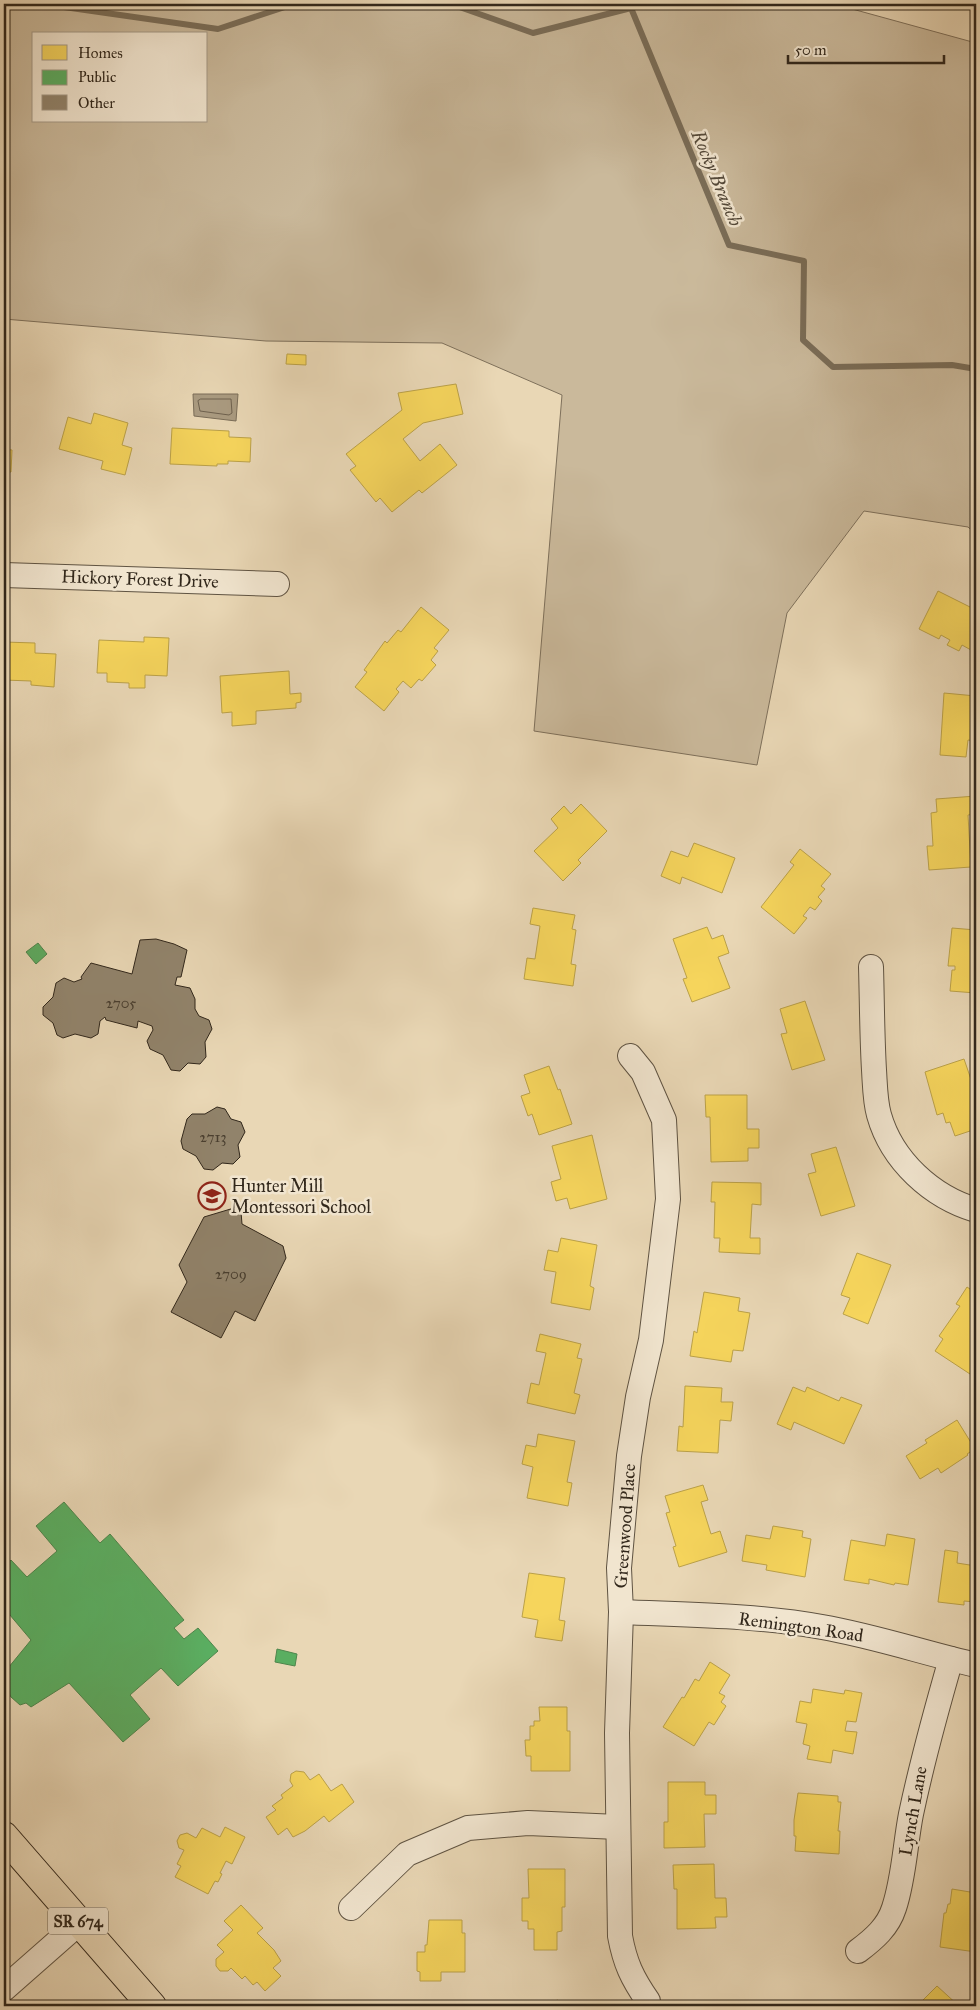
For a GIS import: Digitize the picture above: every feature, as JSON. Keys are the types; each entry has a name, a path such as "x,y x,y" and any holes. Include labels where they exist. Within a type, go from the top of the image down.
{"main road":[{"name":"SR 674","path":"4,1836 152,2006"}],"street":[{"name":"Hickory Forest Drive","path":"4,575 277,584"},
{"path":"871,967 872,1039 879,1115 890,1140 904,1162 923,1182 945,1198 976,1210"},
{"name":"Greenwood Place","path":"630,1056 643,1072 664,1120 668,1199 651,1340 638,1397 629,1456 619,1568 621,1612 617,1733 620,1936 624,1960 634,1982 648,2000"},
{"name":"Remington Road","path":"621,1612 761,1619 820,1627 877,1638 976,1665"},
{"name":"Lynch Lane","path":"858,1951 880,1934 894,1910 922,1759 951,1659"},
{"path":"351,1908 407,1854 468,1828 528,1823 618,1827"},
{"path":"4,1989 79,1923"}],"shaded area":[{"path":"4,4 834,4 976,43 976,534 968,527 864,511 787,613 757,765 534,731 562,395 442,343 266,341 4,319"}],"water":[{"path":"193,394 238,394 236,421 194,416"}],"building: Homes":[{"path":"287,354 306,355 306,365 286,364"},
{"path":"456,384 463,414 423,423 403,439 420,461 440,444 457,465 422,493 419,490 392,512 380,498 376,502 350,470 356,466 346,454 402,410 398,393"},
{"path":"94,413 128,423 122,445 132,448 125,475 101,469 103,461 59,449 68,417 91,424"},
{"path":"172,428 229,431 229,437 251,438 250,462 228,461 228,464 217,464 217,466 170,464"},
{"path":"4,449 12,450 11,472 4,472"},
{"path":"938,591 976,610 976,647 974,645 971,650 962,645 959,651 947,645 950,640 941,635 939,639 919,629"},
{"path":"421,607 449,630 434,648 438,651 431,660 436,665 422,681 419,679 411,688 403,681 396,689 399,692 384,711 355,687 367,672 364,670 385,641 387,643 398,630 401,632"},
{"path":"144,637 169,638 167,676 145,675 145,688 129,688 129,683 107,682 107,673 97,673 99,640 144,642"},
{"path":"4,642 35,643 35,653 56,654 54,687 31,685 31,681 4,680"},
{"path":"289,671 290,694 301,693 301,702 296,703 296,708 256,711 256,724 232,726 232,712 222,713 220,676"},
{"path":"944,693 976,696 976,741 968,740 966,757 940,755"},
{"path":"976,796 976,814 968,815 971,867 929,870 927,846 933,846 931,813 937,812 936,799"},
{"path":"581,804 607,831 578,860 581,863 563,881 534,851 558,828 551,819 564,806 571,814"},
{"path":"694,843 735,858 722,893 682,877 680,884 661,876 671,851 688,857"},
{"path":"800,849 831,874 821,886 825,889 818,897 822,901 815,910 810,907 803,916 807,918 794,934 761,907 794,865 790,862"},
{"path":"533,908 575,915 572,929 576,930 571,964 576,965 573,986 524,979 527,958 535,959 540,926 530,924"},
{"path":"707,927 712,939 723,935 729,953 718,957 730,988 692,1002 683,979 687,978 673,939"},
{"path":"952,928 976,930 976,993 950,991 952,970 955,970 955,966 948,966"},
{"path":"805,1001 825,1060 792,1070 781,1034 787,1033 780,1009"},
{"path":"964,1059 976,1094 976,1099 974,1100 976,1105 976,1129 955,1136 950,1122 946,1123 943,1113 937,1115 925,1072"},
{"path":"549,1066 558,1090 560,1089 572,1124 539,1135 532,1114 528,1116 521,1096 530,1093 524,1075"},
{"path":"705,1095 747,1095 747,1129 759,1129 759,1148 748,1148 748,1161 711,1162 710,1117 706,1117"},
{"path":"592,1135 607,1199 570,1209 567,1198 556,1201 551,1182 561,1179 552,1146"},
{"path":"836,1147 855,1206 821,1216 808,1174 816,1172 811,1154"},
{"path":"712,1182 761,1183 761,1205 752,1204 750,1238 760,1238 760,1254 719,1252 720,1238 714,1238 715,1202 711,1202"},
{"path":"561,1238 597,1245 590,1286 594,1288 590,1310 551,1303 556,1272 544,1270 548,1250 558,1252"},
{"path":"857,1253 891,1265 868,1324 843,1314 850,1298 841,1295"},
{"path":"967,1287 976,1293 976,1353 974,1357 976,1365 970,1374 935,1351 943,1339 939,1336 960,1306 956,1304"},
{"path":"704,1292 740,1298 738,1311 750,1313 743,1351 733,1350 731,1362 690,1356 694,1331 697,1333"},
{"path":"540,1334 581,1344 577,1358 582,1359 574,1393 580,1395 575,1414 527,1403 531,1383 539,1385 546,1353 536,1351"},
{"path":"685,1386 722,1388 721,1402 733,1402 731,1421 720,1420 718,1453 677,1451 679,1426 683,1427"},
{"path":"793,1387 805,1392 807,1387 839,1401 841,1397 862,1405 844,1444 794,1422 791,1430 777,1424"},
{"path":"957,1420 975,1449 941,1473 938,1468 920,1479 906,1456 927,1443 925,1440"},
{"path":"538,1434 575,1441 567,1482 572,1483 568,1506 527,1498 533,1467 522,1464 526,1445 536,1447"},
{"path":"703,1485 708,1500 701,1502 711,1534 720,1531 727,1552 679,1567 673,1547 676,1546 666,1513 670,1512 665,1496"},
{"path":"773,1526 803,1531 802,1537 811,1539 805,1577 766,1570 767,1565 742,1561 746,1535 770,1539"},
{"path":"887,1534 915,1539 908,1585 895,1583 894,1585 869,1579 869,1584 844,1580 851,1540 885,1546"},
{"path":"945,1550 958,1552 957,1563 976,1566 976,1602 964,1601 964,1605 938,1602"},
{"path":"529,1573 565,1578 559,1620 565,1621 562,1641 535,1637 538,1620 522,1617"},
{"path":"710,1662 730,1675 719,1693 725,1696 721,1702 726,1706 714,1725 709,1722 694,1746 663,1727 695,1679 699,1681"},
{"path":"813,1689 844,1694 845,1690 862,1693 856,1722 847,1721 845,1731 857,1732 853,1754 833,1750 831,1763 807,1759 810,1746 803,1744 807,1724 796,1722 800,1701 811,1703"},
{"path":"539,1707 567,1707 567,1731 570,1731 570,1771 531,1771 531,1756 526,1756 525,1740 530,1740 530,1726 534,1726 534,1721 540,1721"},
{"path":"296,1771 304,1772 310,1780 319,1774 331,1791 342,1784 354,1802 329,1822 324,1816 305,1831 293,1837 287,1828 278,1835 266,1817 276,1810 272,1806 283,1798 281,1795 293,1786 290,1781 291,1774"},
{"path":"668,1782 705,1782 705,1795 716,1795 716,1814 704,1814 705,1847 664,1848 664,1822 668,1822"},
{"path":"798,1793 838,1796 838,1802 841,1802 838,1831 840,1831 839,1854 795,1851 794,1820"},
{"path":"225,1827 245,1837 232,1864 226,1861 218,1882 215,1881 208,1894 175,1877 181,1866 177,1864 184,1850 179,1848 177,1841 180,1835 187,1833 196,1838 202,1828 220,1837"},
{"path":"714,1864 715,1898 726,1898 727,1917 715,1917 716,1928 677,1929 677,1889 674,1889 673,1865"},
{"path":"528,1869 565,1869 565,1907 562,1907 562,1931 557,1932 557,1950 534,1950 534,1929 528,1929 528,1921 522,1921 522,1898 529,1898"},
{"path":"952,1889 976,1893 976,1952 940,1947 944,1913 946,1913 948,1904 950,1904"},
{"path":"241,1905 263,1928 257,1933 274,1950 281,1961 273,1968 281,1976 265,1991 257,1982 253,1985 245,1976 242,1979 231,1968 228,1971 220,1971 216,1966 216,1959 224,1952 217,1945 233,1930 224,1921"},
{"path":"429,1920 462,1920 462,1933 465,1933 465,1972 441,1972 441,1981 420,1981 420,1972 417,1971 417,1952 425,1952"},
{"path":"937,1986 959,2006 926,2006 921,2002"},
{"path":"558,2000 560,2006 536,2006"},
{"path":"331,2002 331,2006 301,2006 301,2004"}],"building: Public":[{"path":"38,943 47,954 36,964 26,952"},
{"path":"64,1502 100,1543 110,1534 184,1620 174,1628 184,1639 198,1628 218,1651 178,1686 161,1668 130,1695 150,1719 123,1742 69,1683 31,1707 26,1703 20,1705 11,1697 4,1685 6,1679 4,1673 31,1640 4,1608 4,1567 11,1560 27,1577 57,1551 36,1526"},
{"path":"277,1649 297,1654 295,1666 275,1662"}],"building: Other":[{"path":"156,939 187,950 181,977 177,977 175,985 190,988 195,999 195,1009 199,1016 209,1020 212,1029 205,1042 206,1057 200,1064 188,1063 180,1071 171,1070 163,1055 150,1049 147,1041 153,1030 152,1026 138,1021 137,1028 106,1020 105,1017 100,1021 98,1034 91,1038 75,1034 63,1038 57,1035 53,1023 43,1015 43,1007 53,997 56,983 64,978 74,982 82,979 81,977 91,963 132,974 140,940"},
{"path":"217,1107 225,1109 231,1119 241,1122 245,1132 238,1145 240,1157 233,1164 222,1163 213,1170 204,1169 196,1156 183,1149 181,1141 187,1119 192,1114 205,1114"},
{"path":"234,1208 241,1212 242,1224 283,1246 286,1258 255,1321 235,1311 221,1338 171,1312 187,1282 179,1265 204,1217"}],"waterway":[{"name":"Rocky Branch","path":"43,4 218,29 294,4"},
{"name":"Rocky Branch","path":"451,4 533,33 631,8 729,245 804,261 803,340 833,367 952,365 976,369"}],"place":[{"name":"Hunter Mill Montessori School","path":"212,1196"}]}
